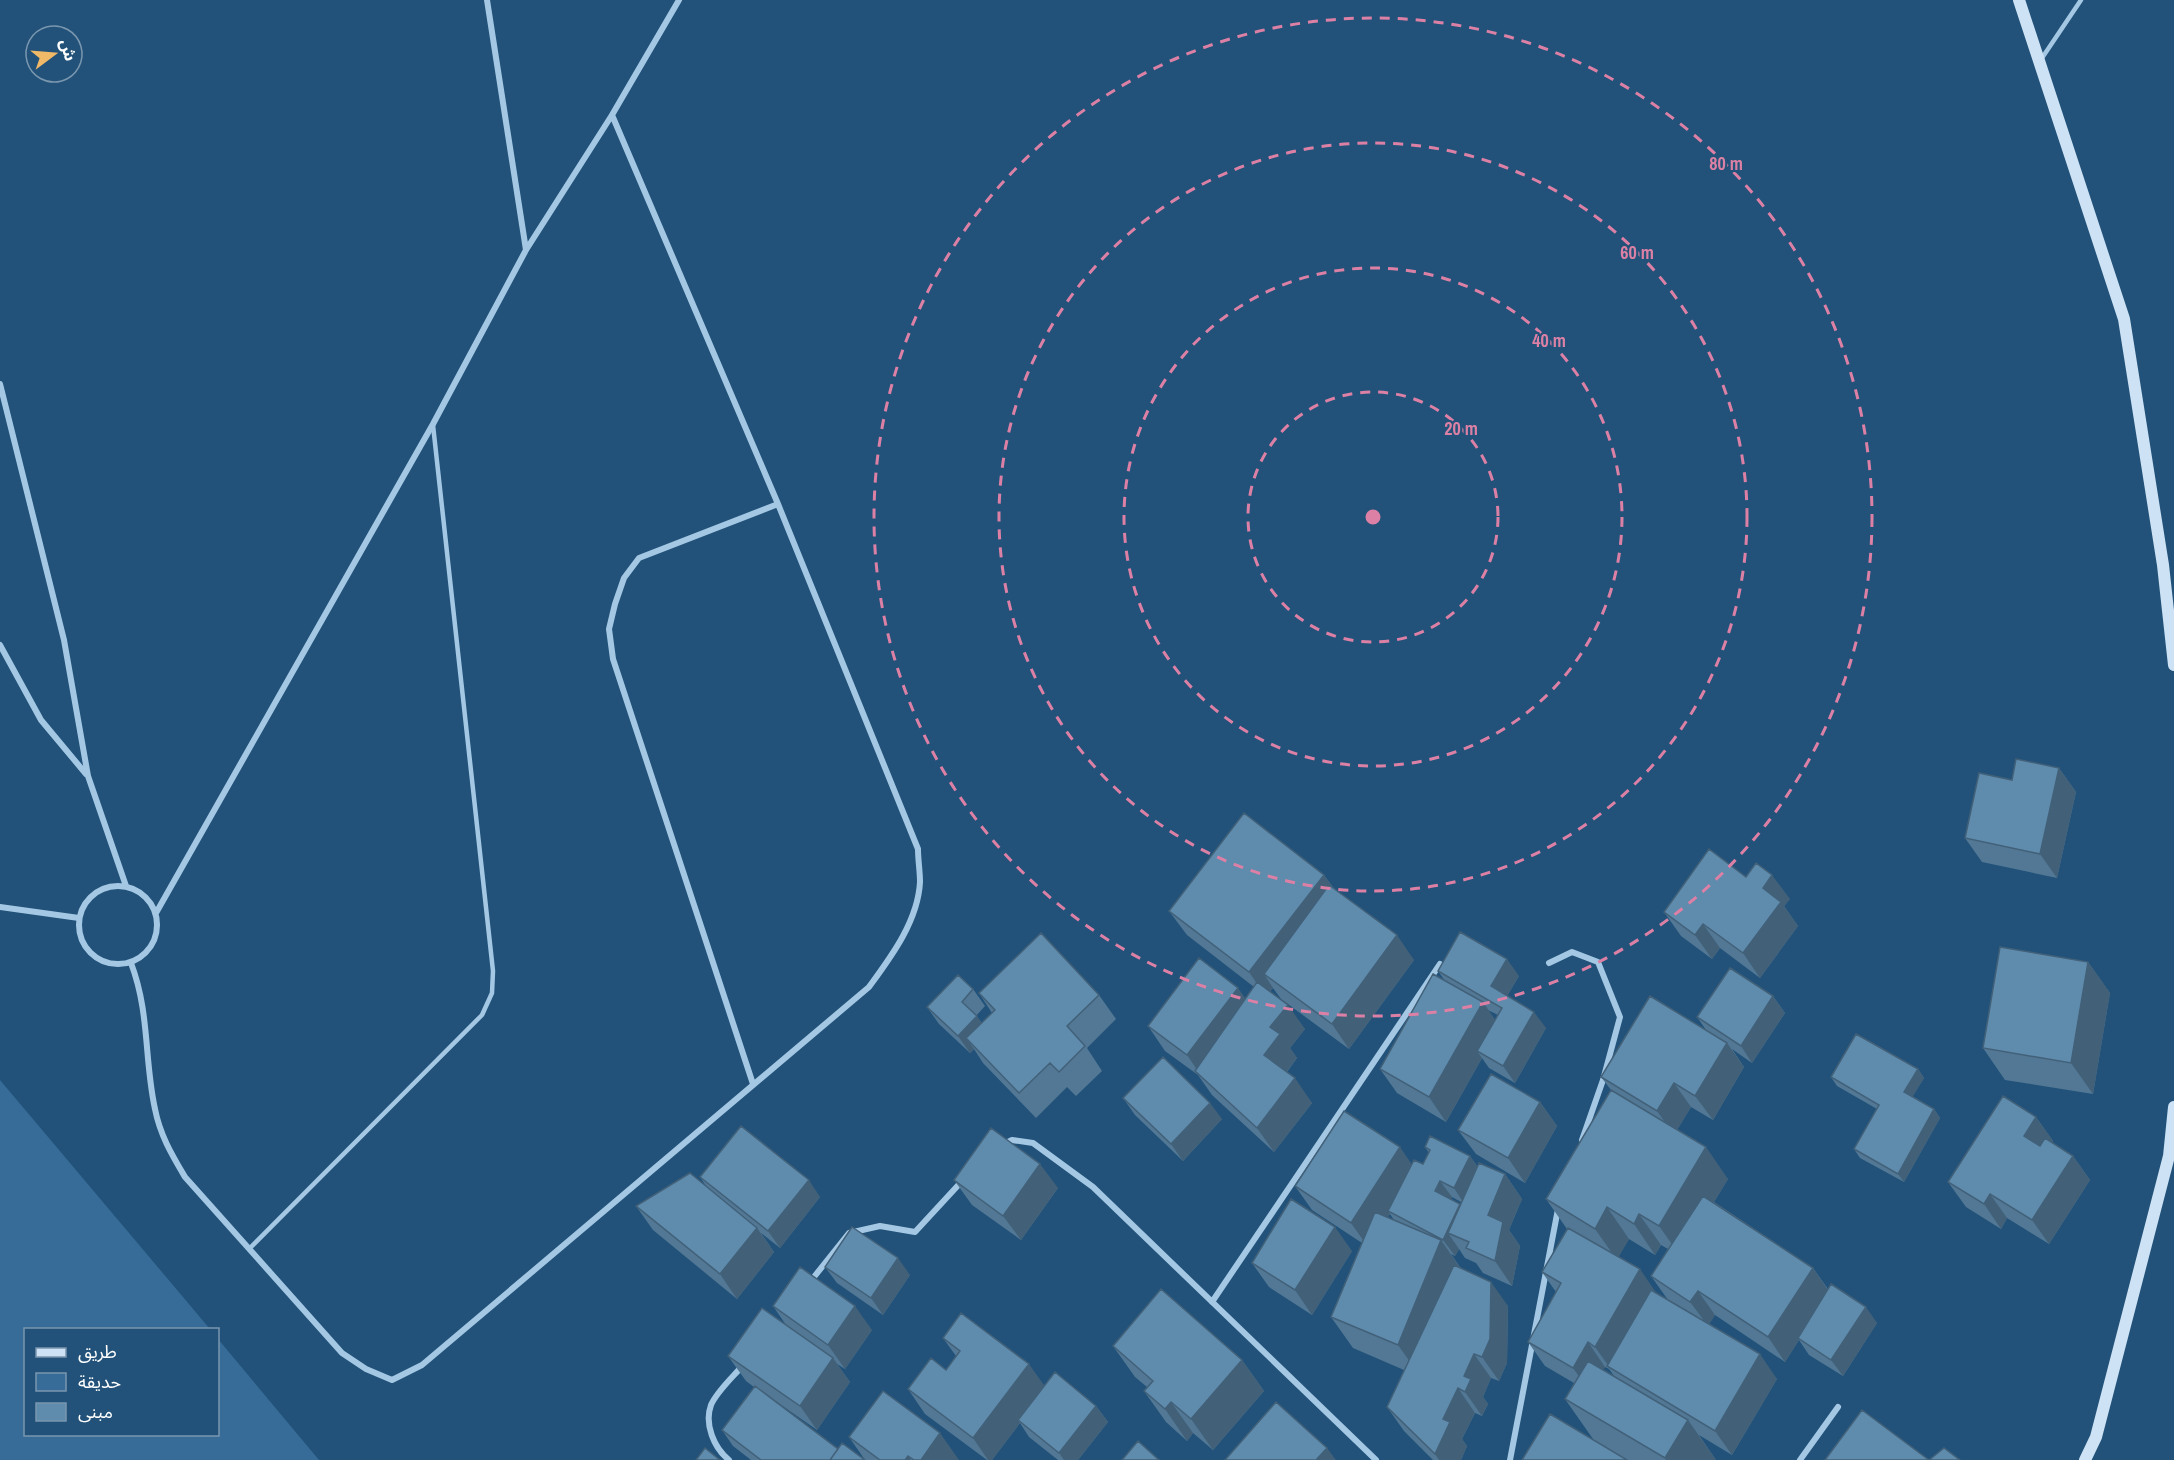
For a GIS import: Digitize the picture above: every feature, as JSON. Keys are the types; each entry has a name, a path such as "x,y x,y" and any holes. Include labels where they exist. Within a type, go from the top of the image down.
{"main road":[{"path":"2019,0 2124,319 2163,565 2174,665"},
{"path":"2085,1460 2096,1437 2169,1156 2174,1107"}],"street":[{"path":"487,0 526,250"},
{"path":"156,913 433,424 526,250 612,115 679,0"},
{"path":"131,963 141,989 154,1109 165,1145 185,1177 342,1353 366,1369 392,1380 422,1365 869,987 892,955 910,920 920,884 918,849 778,504 612,115"},
{"path":"0,384 64,640 88,776 126,886"},
{"path":"753,1084 613,659 609,629 624,578 639,558 778,504"},
{"path":"0,645 41,720 88,776"},
{"path":"126,886 144,895 156,913 157,933 148,952 131,963 111,964 92,956 81,938 79,918 88,899 105,888 126,886"},
{"path":"0,907 79,918"},
{"path":"1549,963 1572,952 1598,962 1620,1017 1603,1080 1581,1143"},
{"path":"1212,1302 1440,964"},
{"path":"997,1148 1012,1140 1033,1143 1093,1187 1376,1460"},
{"path":"806,1287 849,1233 880,1226 915,1232 967,1176"},
{"path":"1510,1460 1560,1198"},
{"path":"729,1460 721,1454 709,1427 711,1404 748,1359"},
{"path":"1800,1460 1838,1407"}],"lane":[{"path":"2040,60 2081,0"},
{"path":"249,1248 482,1015 492,993 493,971 433,424"}],"green space":[{"path":"0,1080 209,1328 24,1328 24,1436 219,1436 219,1340 319,1460 0,1460"}],"building":[{"path":"2016,759 2059,768 2040,854 1965,838 1979,773 2012,780"},
{"path":"1244,813 1324,875 1249,972 1169,911"},
{"path":"1709,849 1746,877 1756,863 1772,875 1763,888 1781,902 1743,953 1703,924 1695,935 1664,912"},
{"path":"1329,885 1397,935 1332,1024 1264,974"},
{"path":"1460,932 1507,959 1491,986 1534,1012 1503,1066 1477,1051 1502,1008 1438,971"},
{"path":"1041,933 1099,995 1067,1026 1085,1046 1059,1072 1050,1063 1019,1093 966,1038 995,1010 979,993"},
{"path":"2000,947 2088,962 2071,1063 1983,1048"},
{"path":"1199,958 1238,988 1187,1055 1148,1026"},
{"path":"1730,968 1773,996 1741,1046 1697,1017"},
{"path":"1433,974 1483,1002 1429,1097 1380,1069"},
{"path":"958,975 973,989 962,1002 977,1016 958,1036 927,1007"},
{"path":"1257,982 1288,1005 1270,1027 1280,1034 1264,1055 1295,1078 1257,1128 1195,1071"},
{"path":"1650,996 1727,1043 1695,1096 1674,1083 1657,1111 1601,1077"},
{"path":"1856,1034 1918,1069 1904,1092 1934,1109 1898,1174 1854,1149 1879,1105 1831,1077"},
{"path":"1163,1057 1210,1103 1171,1144 1123,1098"},
{"path":"1491,1074 1540,1102 1508,1158 1458,1130"},
{"path":"1611,1090 1706,1147 1659,1226 1639,1214 1634,1224 1607,1207 1595,1229 1546,1199"},
{"path":"2003,1096 2036,1117 2024,1136 2040,1146 2045,1138 2073,1156 2032,1220 1990,1194 1984,1204 1948,1182"},
{"path":"1344,1111 1400,1147 1351,1223 1295,1186"},
{"path":"741,1126 809,1180 768,1231 700,1177"},
{"path":"991,1128 1040,1164 1003,1216 954,1180"},
{"path":"1430,1136 1470,1156 1454,1188 1440,1181 1435,1191 1460,1204 1443,1240 1388,1211 1414,1160 1423,1164 1430,1150 1425,1147"},
{"path":"1479,1163 1505,1174 1488,1215 1503,1222 1495,1261 1466,1248 1469,1242 1448,1233"},
{"path":"690,1173 757,1228 720,1274 636,1206"},
{"path":"1703,1196 1813,1268 1768,1337 1698,1291 1690,1302 1651,1276"},
{"path":"1291,1199 1335,1227 1295,1290 1252,1263"},
{"path":"1375,1212 1441,1240 1398,1345 1331,1317"},
{"path":"852,1227 898,1258 871,1298 825,1267"},
{"path":"1568,1228 1640,1269 1595,1347 1588,1342 1573,1368 1528,1342 1561,1283 1542,1272"},
{"path":"1454,1265 1491,1282 1490,1339 1482,1357 1474,1354 1464,1376 1471,1379 1465,1392 1458,1388 1443,1419 1450,1422 1435,1454 1387,1407"},
{"path":"800,1267 855,1306 828,1345 773,1306"},
{"path":"1831,1284 1866,1307 1831,1360 1798,1338"},
{"path":"1161,1289 1242,1360 1191,1419 1171,1402 1165,1409 1144,1391 1153,1381 1113,1346"},
{"path":"1651,1290 1760,1354 1715,1431 1607,1366"},
{"path":"762,1308 833,1358 800,1406 728,1356"},
{"path":"961,1313 1029,1364 973,1438 908,1389 931,1358 946,1370 960,1351 943,1338"},
{"path":"1588,1361 1688,1420 1665,1458 1565,1399"},
{"path":"1055,1372 1096,1406 1059,1453 1018,1420"},
{"path":"755,1386 838,1449 830,1460 761,1460 722,1430"},
{"path":"883,1391 940,1433 921,1460 914,1460 908,1456 905,1460 880,1460 849,1437"},
{"path":"1276,1402 1327,1448 1316,1460 1225,1460"},
{"path":"1862,1410 1929,1460 1825,1460"},
{"path":"1550,1414 1627,1460 1522,1460"},
{"path":"1138,1441 1159,1460 1122,1460"},
{"path":"842,1443 865,1460 830,1460"},
{"path":"705,1448 720,1460 696,1460"},
{"path":"1944,1448 1960,1460 1929,1460"}]}
